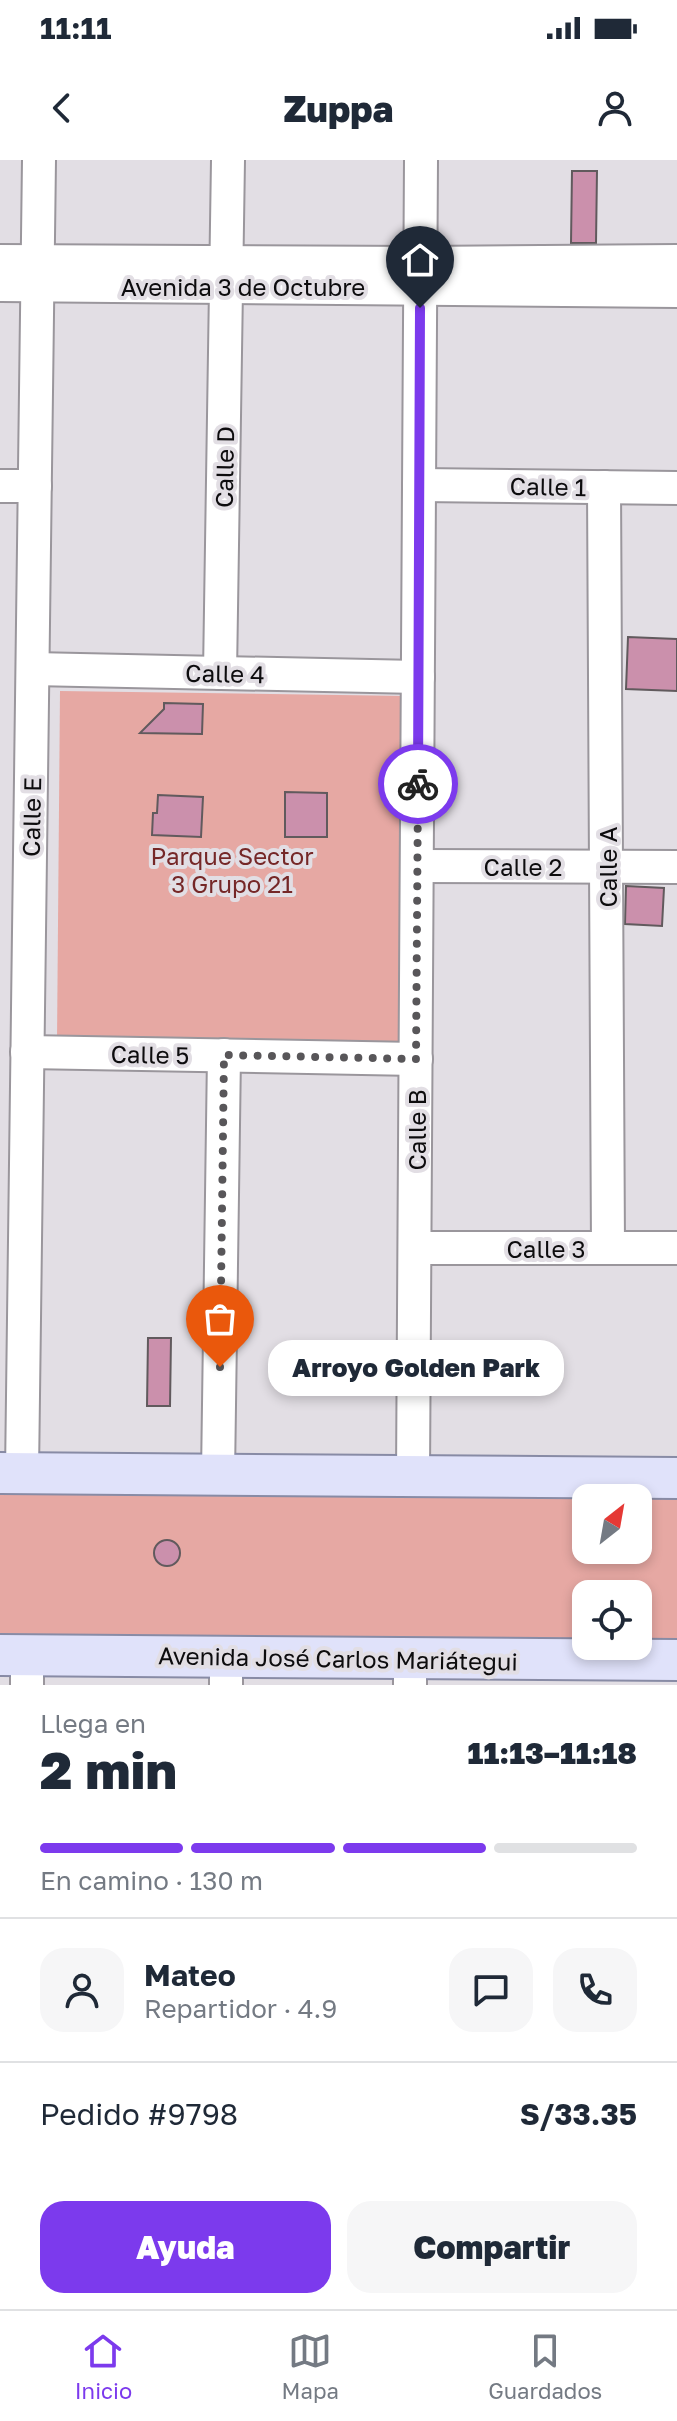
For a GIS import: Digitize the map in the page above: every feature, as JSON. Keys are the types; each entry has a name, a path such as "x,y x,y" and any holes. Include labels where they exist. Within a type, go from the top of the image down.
{"main road":[{"path":"11,1473 677,1478"},
{"name":"Avenida José Carlos Mariátegui","path":"18,1665 410,1672 677,1660"}],"street":[{"name":"Calle E","path":"11,1473 12,1240 27,1052 15,866 33,669 39,160"},
{"name":"Calle D","path":"220,673 228,160"},
{"name":"Calle B","path":"413,1476 421,160"},
{"name":"Avenida 3 de Octubre","path":"0,261 37,273 421,276 677,291"},
{"name":"Avenida 3 de Octubre","path":"421,276 677,261"},
{"name":"Avenida 3 de Octubre","path":"0,285 37,273"},
{"name":"Calle 1","path":"419,485 677,488"},
{"path":"0,486 35,486"},
{"name":"Calle A","path":"604,487 608,1248"},
{"name":"Calle 4","path":"33,669 418,677"},
{"name":"Calle 2","path":"417,866 677,867"},
{"name":"Calle 5","path":"27,1052 416,1059"},
{"path":"218,1475 224,1055"},
{"name":"Calle 3","path":"415,1248 677,1248"}],"green space":[{"name":"Parque Sector 3 Grupo 21","path":"60,691 406,696 403,1046 57,1041"},
{"path":"0,1490 572,1494 572,1564 652,1564 652,1495 677,1495 677,1644 652,1644 652,1580 572,1580 572,1644 0,1642"}],"building":[{"path":"572,171 597,171 596,243 571,243"},
{"path":"628,637 677,639 677,691 626,689"},
{"path":"164,703 203,704 202,734 140,733 164,709"},
{"path":"285,792 327,793 327,837 285,837"},
{"path":"158,795 203,797 201,837 152,835"},
{"path":"626,886 664,888 662,926 625,924"},
{"path":"148,1338 171,1338 170,1406 147,1406"},
{"path":"167,1540 176,1544 180,1553 176,1562 167,1566 158,1562 154,1553 158,1544"}],"way so far":[{"path":"220,1367 224,1055 416,1059 418,784"}],"place":[{"name":"Arroyo Golden Park","path":"220,1367"}],"route":[{"path":"418,784 420,308"}]}
